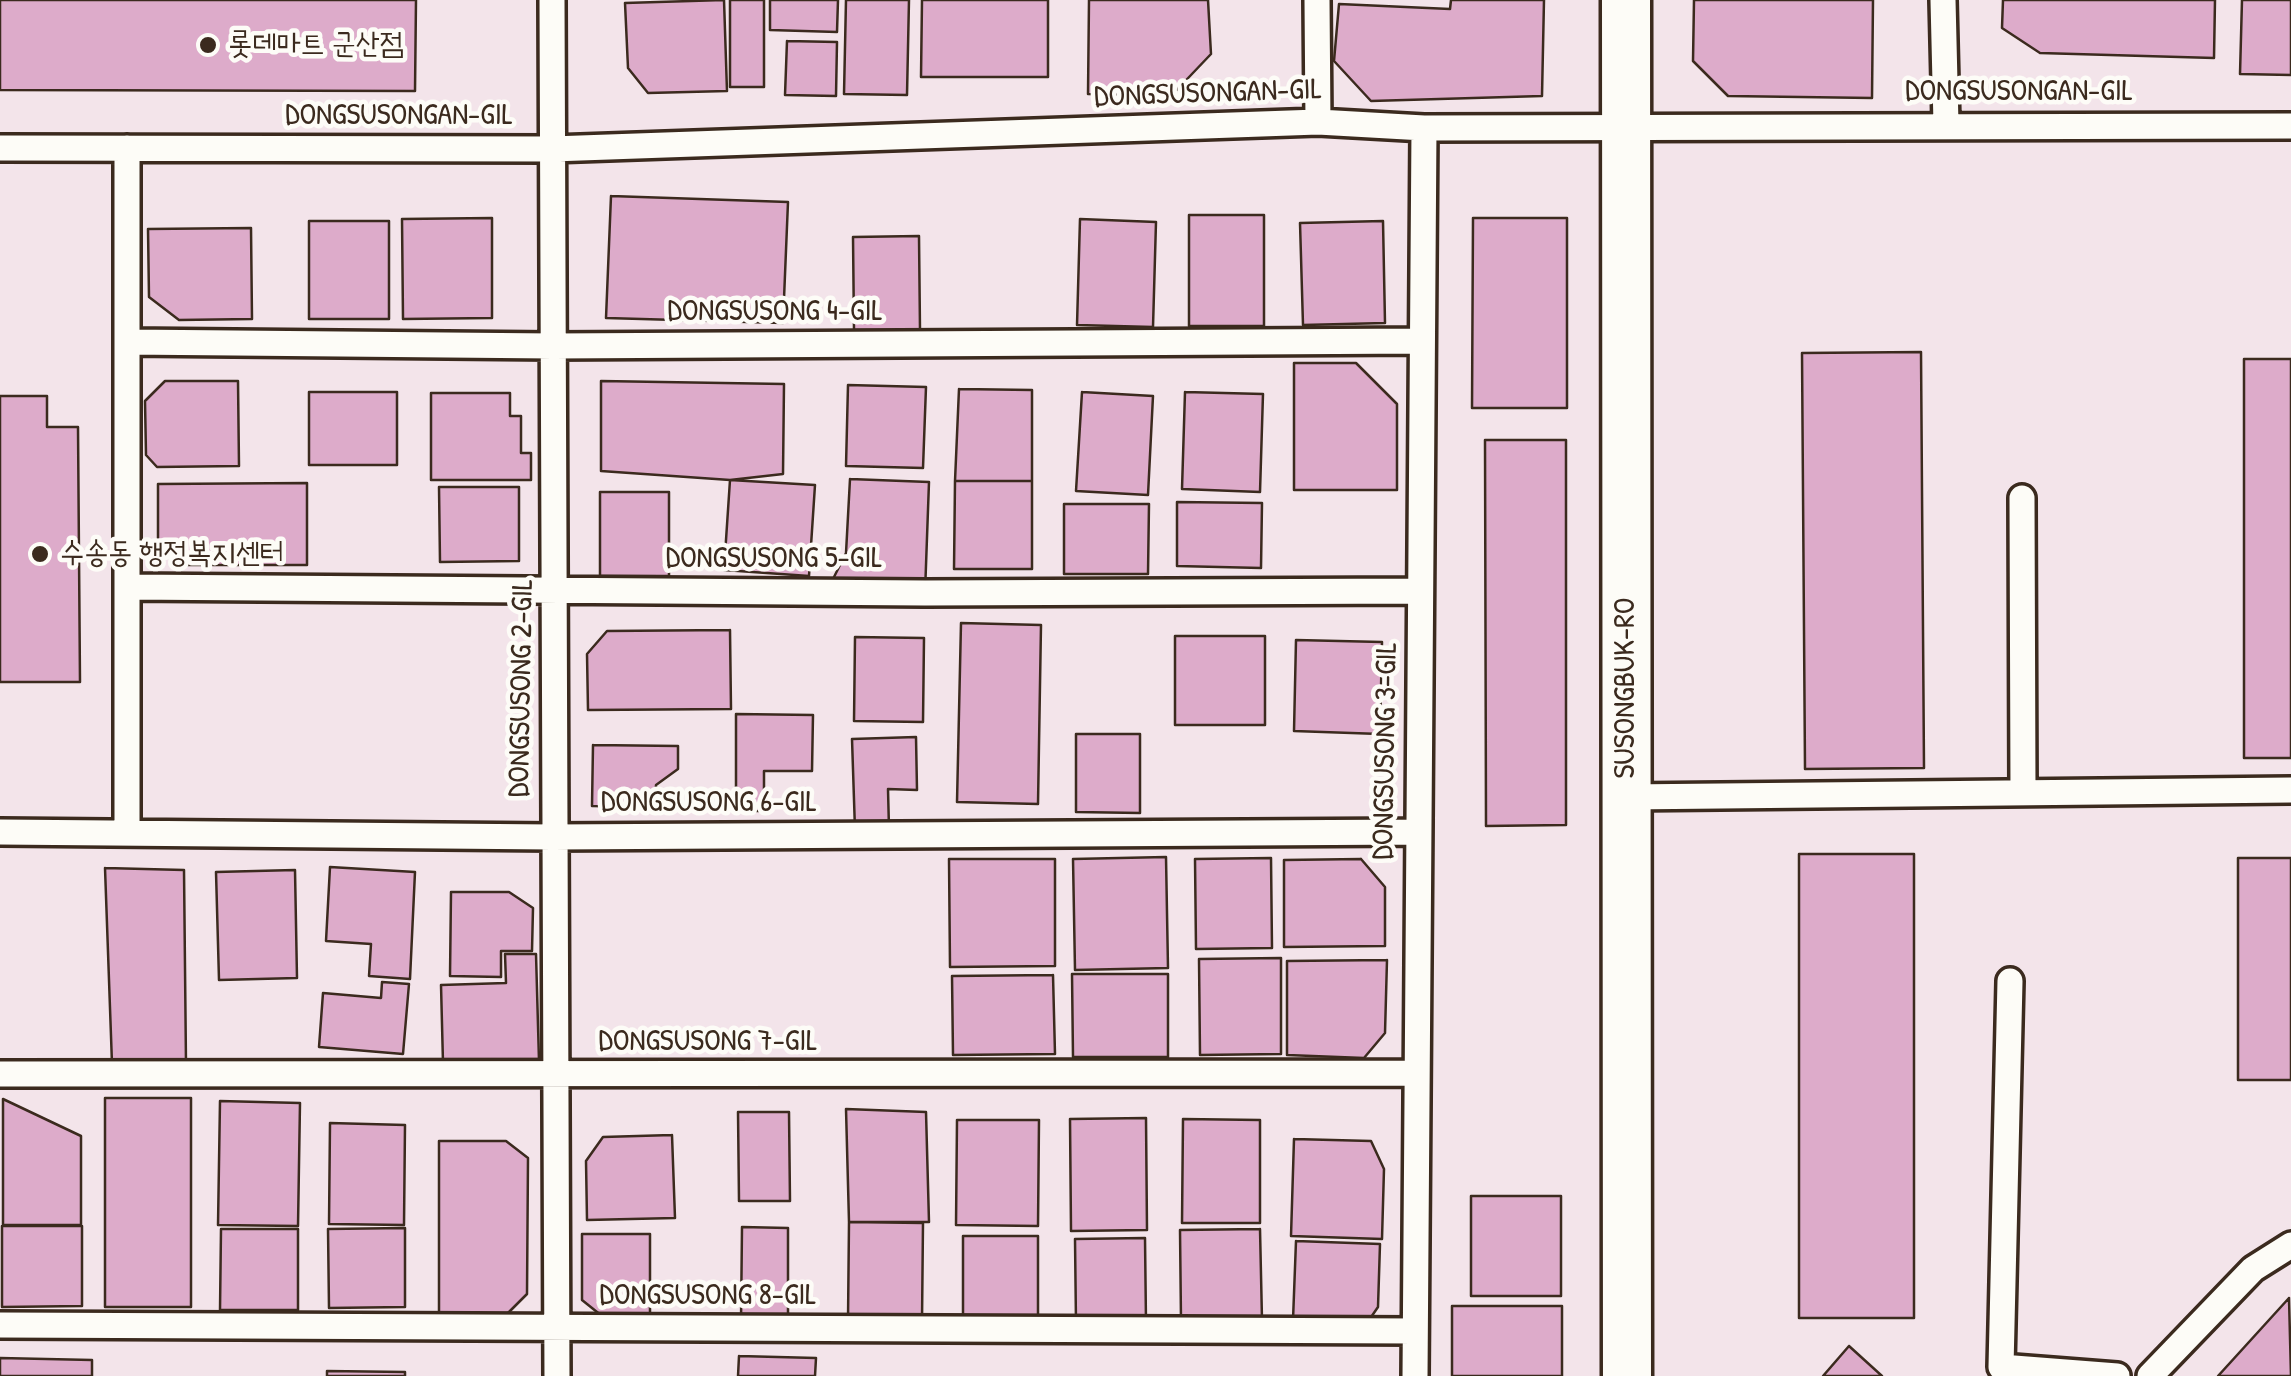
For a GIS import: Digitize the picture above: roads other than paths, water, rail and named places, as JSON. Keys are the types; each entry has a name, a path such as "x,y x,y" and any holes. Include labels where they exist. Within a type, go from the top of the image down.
{"street":[{"name":"SUSONGBUK-RO","path":"1626,0 1627,1376"}],"lane":[{"name":"DONGSUSONG 2-GIL","path":"552,0 557,592 552,836 557,1376"},
{"path":"1317,0 1318,122"},
{"path":"1944,0 1946,124"},
{"name":"DONGSUSONGAN-GIL","path":"0,148 552,149 1318,122 1424,128 1625,124 2291,126"},
{"name":"DONGSUSONG 3-GIL","path":"1414,1376 1424,128"},
{"path":"126,148 126,832"},
{"name":"DONGSUSONG 4-GIL","path":"128,342 553,346 1422,341"},
{"path":"2022,498 2023,793"},
{"name":"DONGSUSONG 5-GIL","path":"128,586 557,592 1420,591"},
{"path":"1626,798 2291,790"},
{"name":"DONGSUSONG 6-GIL","path":"0,832 552,836 1418,832"},
{"path":"2010,981 2002,1367 2116,1376"},
{"name":"DONGSUSONG 7-GIL","path":"0,1074 1416,1072"},
{"path":"2150,1376 2253,1269 2291,1245"},
{"name":"DONGSUSONG 8-GIL","path":"0,1325 1415,1331"}],"place":[{"name":"롯데마트 군산점","path":"208,45"},
{"name":"수송동 행정복지센터","path":"40,554"}]}
